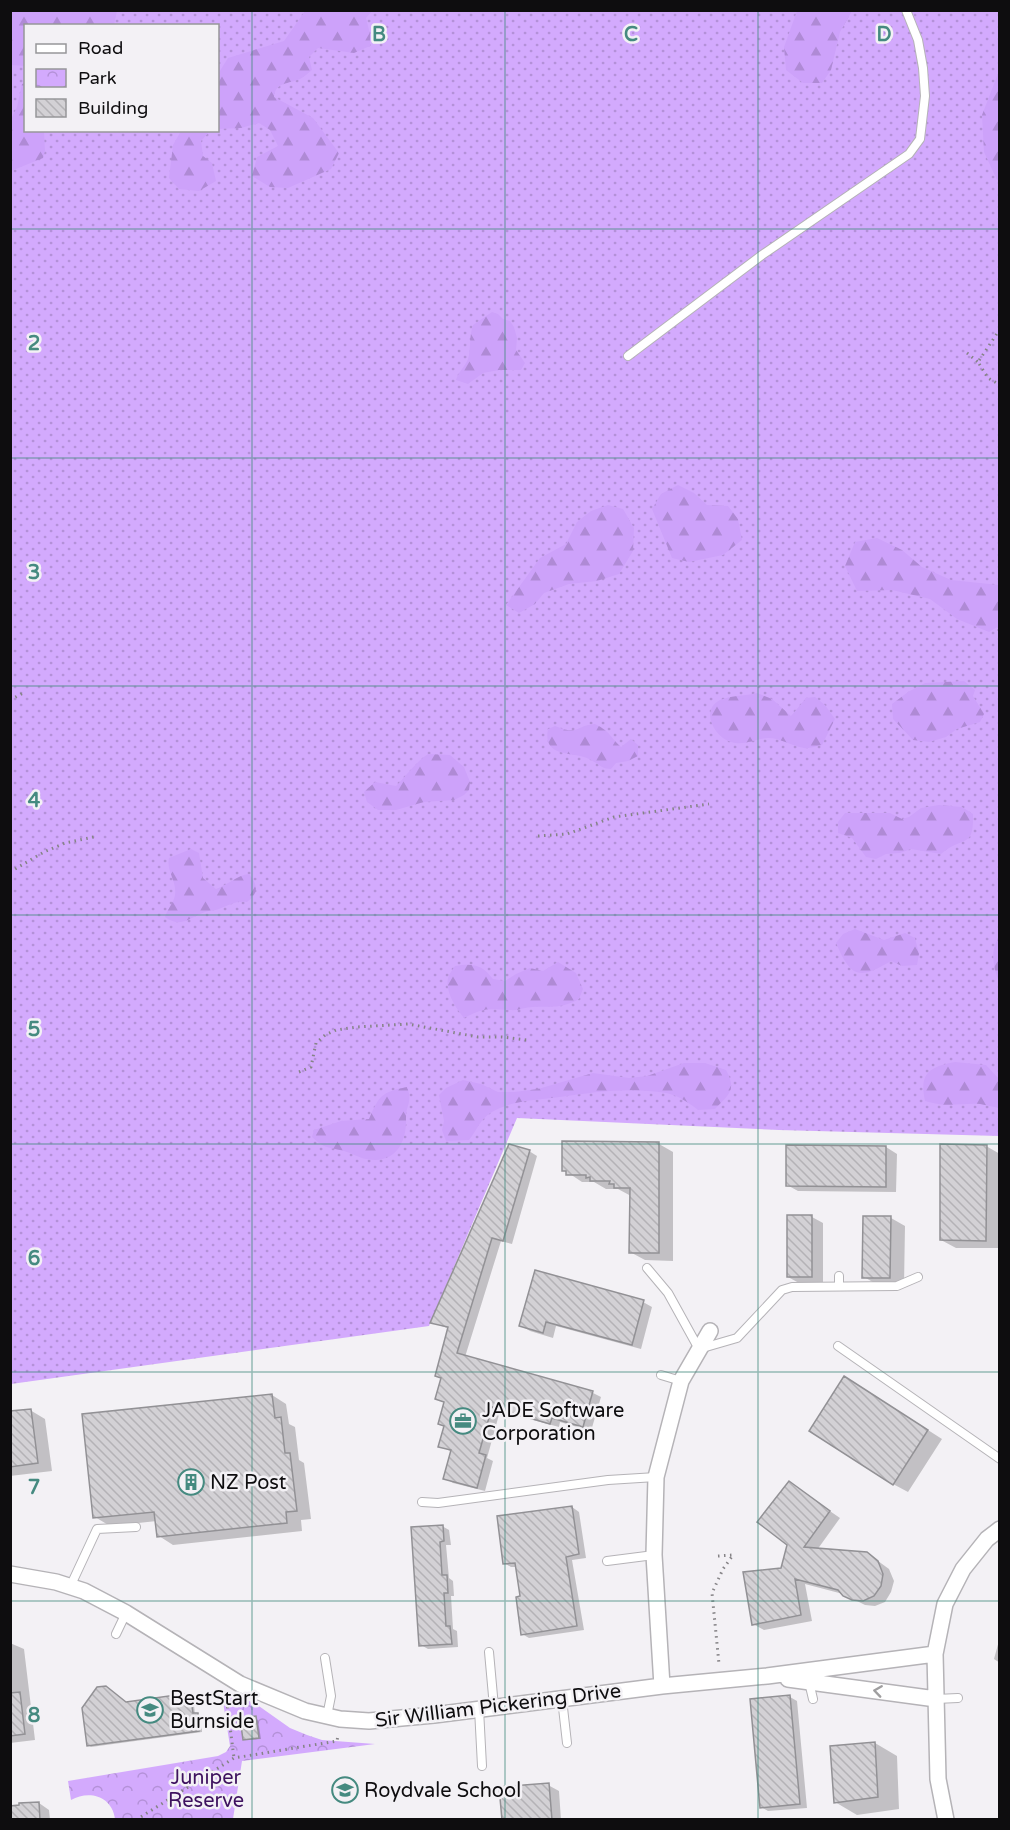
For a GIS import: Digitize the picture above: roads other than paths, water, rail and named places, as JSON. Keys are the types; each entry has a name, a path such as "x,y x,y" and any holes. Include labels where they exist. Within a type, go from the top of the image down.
{"street":[{"path":"662,1686 654,1555 656,1477 681,1381 710,1331"},
{"path":"946,1820 938,1779 935,1654 945,1604 963,1569 987,1539 999,1529"},
{"name":"Sir William Pickering Drive","path":"10,1574 56,1582 84,1591 126,1613 240,1684 304,1711 369,1721 662,1686 767,1676 935,1654"},
{"name":"Sir William Pickering Drive","path":"767,1676 936,1699"}],"lane":[{"path":"628,356 762,255 909,154 920,139 925,96 918,40 906,10"},
{"path":"647,1268 668,1293 699,1349 737,1338 782,1290 792,1287 897,1286 918,1277"},
{"path":"839,1276 839,1286"},
{"path":"838,1346 999,1459"},
{"path":"661,1375 681,1381"},
{"path":"422,1502 438,1503 608,1480 656,1477"},
{"path":"70,1587 98,1529 136,1527"},
{"path":"607,1561 654,1555"},
{"path":"116,1634 126,1613"},
{"path":"482,1766 489,1652"},
{"path":"326,1658 334,1717"},
{"path":"808,1682 813,1699"},
{"path":"936,1699 958,1698"},
{"path":"562,1699 567,1743"}],"place":[{"name":"JADE Software Corporation","path":"463,1421"},
{"name":"NZ Post","path":"191,1482"},
{"name":"BestStart Burnside","path":"150,1710"},
{"name":"Roydvale School","path":"345,1790"}],"park label":[{"name":"Juniper Reserve","path":"206,1788"}]}
